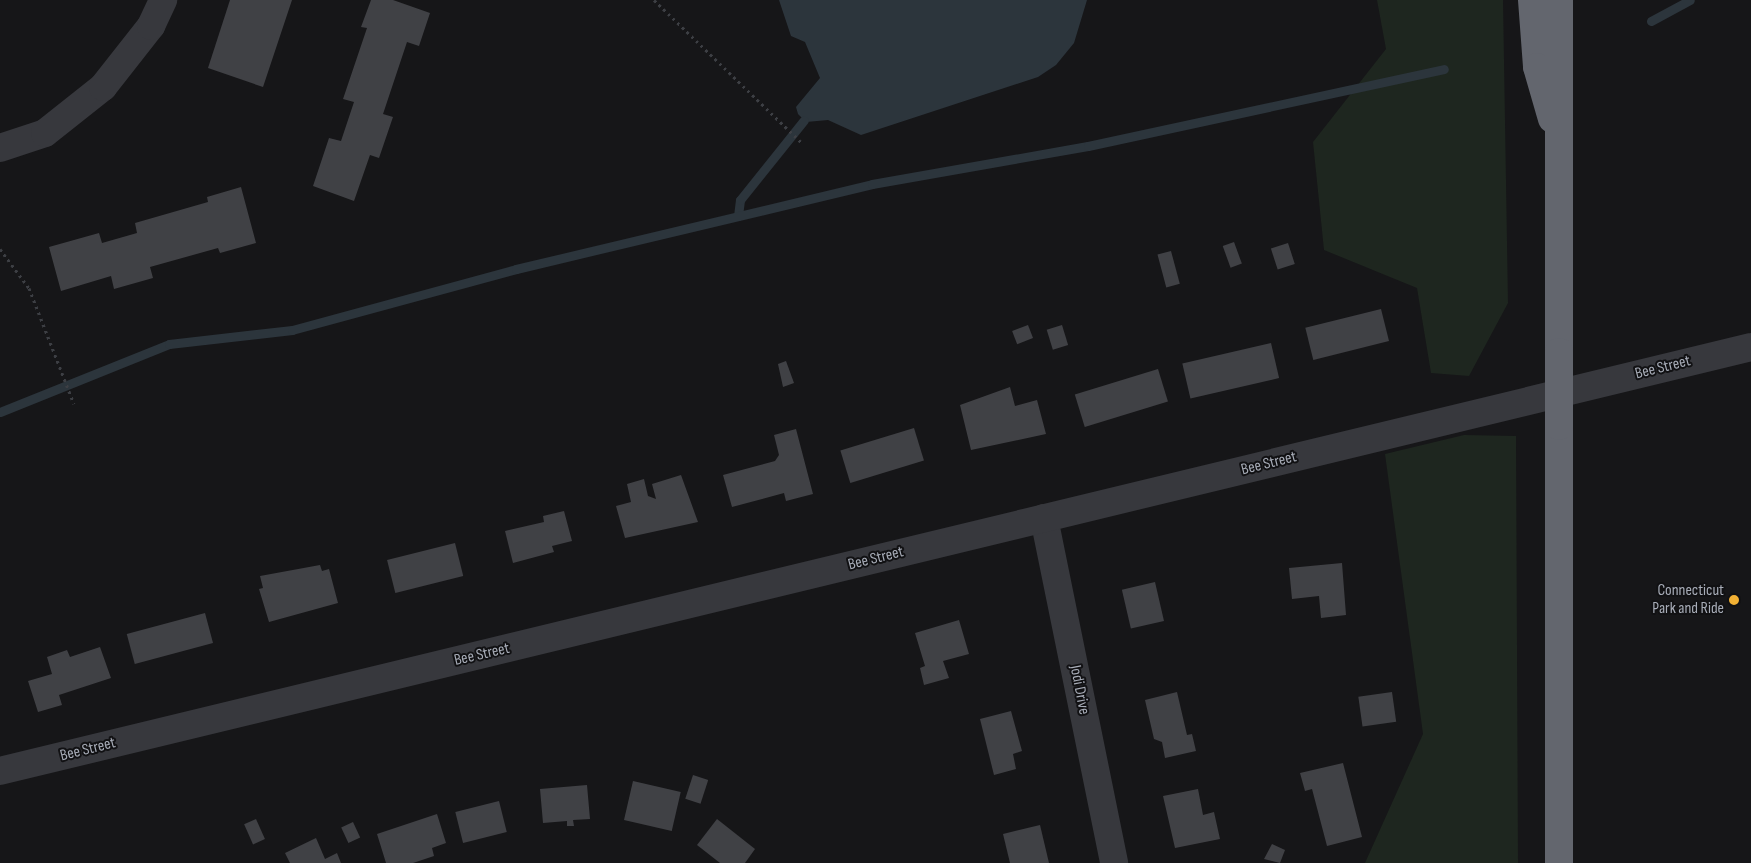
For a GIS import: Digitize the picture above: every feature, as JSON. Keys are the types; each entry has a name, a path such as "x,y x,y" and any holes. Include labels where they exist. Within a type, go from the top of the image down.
{"highway":[{"path":"1532,0 1540,82 1559,137"},
{"path":"1559,0 1559,863"}],"street":[{"path":"0,148 45,133 103,87 151,26 163,0"},
{"name":"Bee Street","path":"0,771 1751,347"},
{"name":"Jodi Drive","path":"1044,518 1114,863"}],"path":[{"path":"654,0 802,143"},
{"path":"0,249 28,288 74,404"}],"shaded area":[{"path":"779,0 1087,0 1074,43 1056,65 1038,77 861,135 828,120 806,122 798,114 796,107 820,78 805,42 791,36"},
{"path":"1377,0 1503,0 1508,303 1469,376 1431,373 1417,288 1324,250 1313,142 1386,49"},
{"path":"1464,435 1516,436 1518,863 1365,863 1423,734 1385,454"}],"building":[{"path":"230,0 292,0 263,87 208,68"},
{"path":"371,0 393,0 430,13 419,46 407,42 383,114 393,117 379,158 370,155 354,201 313,186 329,138 341,141 354,102 343,99 367,28 361,27"},
{"path":"241,187 256,243 220,253 218,248 150,267 153,278 114,289 111,276 61,291 49,247 99,233 102,243 137,233 135,223 208,202 207,197"},
{"path":"1234,242 1242,264 1231,268 1223,246"},
{"path":"1288,243 1295,264 1278,269 1271,249"},
{"path":"1171,251 1180,284 1166,287 1157,255"},
{"path":"1381,309 1389,341 1313,360 1305,328"},
{"path":"1028,325 1033,338 1017,344 1012,331"},
{"path":"1062,325 1068,345 1053,350 1047,330"},
{"path":"1271,343 1279,378 1190,399 1182,363"},
{"path":"786,361 794,383 783,387 778,364"},
{"path":"1158,369 1168,402 1085,427 1075,394"},
{"path":"1010,387 1015,406 1037,400 1046,434 971,450 960,405"},
{"path":"914,428 924,461 850,483 840,451"},
{"path":"796,429 813,494 786,501 784,493 732,507 723,475 775,461 779,455 774,435"},
{"path":"681,475 698,522 625,538 616,506 631,502 627,484 644,479 648,496 656,499 652,484"},
{"path":"564,511 572,541 552,546 554,552 513,563 505,531 544,522 543,516"},
{"path":"455,543 463,576 395,593 387,560"},
{"path":"1342,563 1346,615 1321,618 1319,596 1292,599 1289,568"},
{"path":"320,565 322,571 329,569 338,603 269,622 259,589 263,588 260,576"},
{"path":"1155,582 1164,621 1131,629 1122,590"},
{"path":"205,613 213,643 135,664 127,634"},
{"path":"959,620 969,654 943,661 949,678 924,685 920,668 925,666 915,633"},
{"path":"100,647 111,678 59,695 62,705 38,712 28,681 52,674 47,657 67,650 70,657"},
{"path":"1177,692 1187,735 1192,734 1196,751 1165,758 1162,742 1154,739 1145,700"},
{"path":"1392,692 1396,722 1363,726 1358,697"},
{"path":"1011,711 1022,751 1013,754 1016,769 994,775 980,719"},
{"path":"1343,763 1362,837 1327,846 1312,789 1305,791 1300,773"},
{"path":"693,775 708,780 700,804 685,799"},
{"path":"633,781 681,792 672,831 624,820"},
{"path":"587,785 590,819 573,820 574,826 567,826 567,821 543,823 540,789"},
{"path":"1198,789 1203,815 1214,812 1220,839 1175,848 1163,796"},
{"path":"499,801 507,832 463,843 455,812"},
{"path":"437,814 446,843 432,848 434,856 413,863 386,863 377,834"},
{"path":"256,819 265,839 253,844 244,824"},
{"path":"717,819 755,849 745,863 720,863 697,845"},
{"path":"353,822 360,837 348,843 341,827"},
{"path":"1040,825 1049,863 1010,863 1003,834"},
{"path":"316,838 325,859 337,853 341,863 290,863 285,853"},
{"path":"1272,844 1285,850 1280,863 1264,859"}],"waterway":[{"path":"1651,21 1690,0"},
{"path":"0,412 169,344 292,330 516,269 872,184 1088,146 1444,69"},
{"path":"738,216 740,200 804,120"}],"place":[{"name":"Connecticut Park and Ride","path":"1734,600"}]}
